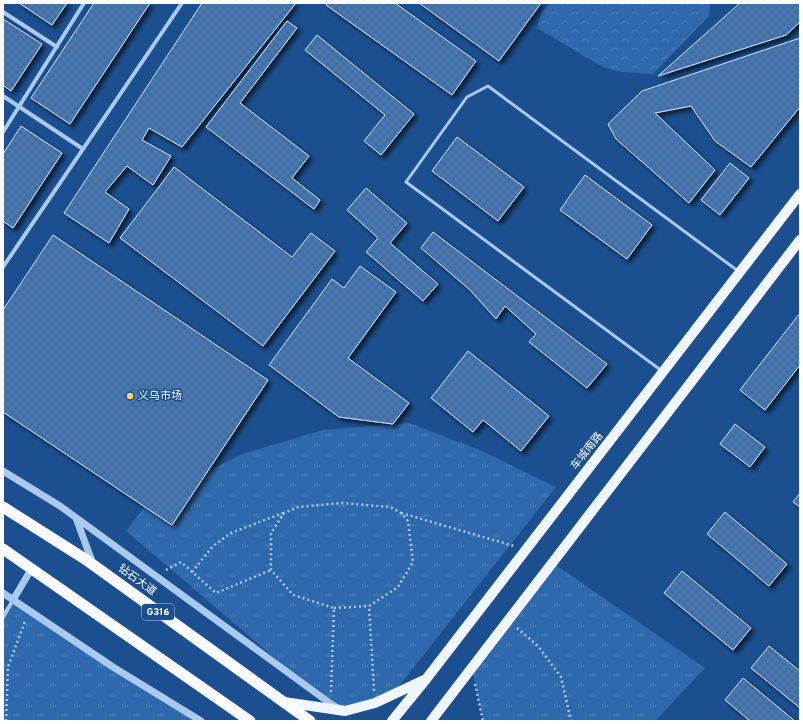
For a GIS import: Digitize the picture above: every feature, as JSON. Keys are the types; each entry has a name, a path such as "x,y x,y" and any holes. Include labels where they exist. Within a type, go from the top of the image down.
{"highway":[{"name":"钻石大道","path":"3,507 93,564 310,721"},
{"path":"3,549 250,721"}],"main road":[{"name":"车城南路","path":"392,721 664,372 800,194"},
{"path":"432,721 438,716 472,668 800,240"},
{"path":"284,702 345,712 375,703 427,678"}],"street":[{"path":"3,132 84,3"},
{"path":"3,267 182,3"},
{"path":"3,12 57,47"},
{"path":"3,96 83,149"},
{"path":"3,471 76,518 331,704 345,712"},
{"path":"76,518 93,564"},
{"path":"3,617 32,568"},
{"path":"3,593 114,667 201,721"}],"lane":[{"path":"664,372 406,182 467,97 488,86 740,273"}],"path":[{"path":"192,572 213,546 231,533 298,507 341,503 390,507 401,513 526,550"},
{"path":"284,513 271,533 271,570 293,594 334,608 369,606 398,587 413,562 408,521 401,513"},
{"path":"155,576 181,562 216,593 271,570"},
{"path":"369,606 375,703"},
{"path":"331,704 334,608"},
{"path":"6,721 8,667 29,611"},
{"path":"508,621 538,646 561,677 571,721"},
{"path":"472,668 483,721"}],"green space":[{"path":"551,3 710,3 709,16 653,74 621,72 603,67 537,28 542,11"},
{"path":"409,423 480,450 556,487 392,695 345,711 311,689 126,531 148,502 242,454 323,430"},
{"path":"553,563 705,668 655,721 483,721 472,668"},
{"path":"13,600 201,721 3,721 3,617"}],"building":[{"path":"19,3 67,3 52,25"},
{"path":"94,3 150,3 70,124 31,98"},
{"path":"202,3 296,3 182,147 149,128 142,140 171,156 153,185 127,166 105,192 129,209 109,243 64,213"},
{"path":"328,3 395,3 476,61 452,95 326,5"},
{"path":"419,3 541,3 499,61"},
{"path":"740,3 800,3 800,22 786,35 658,76"},
{"path":"3,19 42,44 11,91 3,85"},
{"path":"287,21 297,28 240,103 309,156 292,178 320,200 314,209 206,127"},
{"path":"317,35 414,114 381,155 364,141 385,115 305,50"},
{"path":"800,38 800,107 751,167 715,141 691,106 655,113 715,170 689,203 616,139 608,124 642,91"},
{"path":"21,126 62,153 13,228 3,221 3,154"},
{"path":"457,137 524,187 498,221 432,171"},
{"path":"730,163 749,178 720,215 701,200"},
{"path":"174,167 292,257 311,233 335,251 263,346 120,238"},
{"path":"585,175 652,225 627,259 560,210"},
{"path":"366,188 407,223 390,243 438,284 423,301 366,252 378,238 347,210"},
{"path":"433,232 607,364 587,388 529,342 536,334 505,306 496,319 470,290 421,248"},
{"name":"义乌市场","path":"53,235 268,380 172,525 3,412 3,310"},
{"path":"360,266 396,292 348,358 409,403 393,424 339,417 269,365 332,279 344,288"},
{"path":"800,313 800,365 765,410 740,390"},
{"path":"468,351 549,416 521,451 483,420 473,432 431,398"},
{"path":"735,424 765,447 750,467 720,444"},
{"path":"800,493 800,507 793,502"},
{"path":"725,512 787,564 769,586 707,534"},
{"path":"682,571 751,628 733,650 664,593"},
{"path":"769,646 800,671 800,708 751,668"},
{"path":"743,678 795,721 750,721 725,700"}],"place":[{"name":"义乌市场","path":"130,396"}]}
